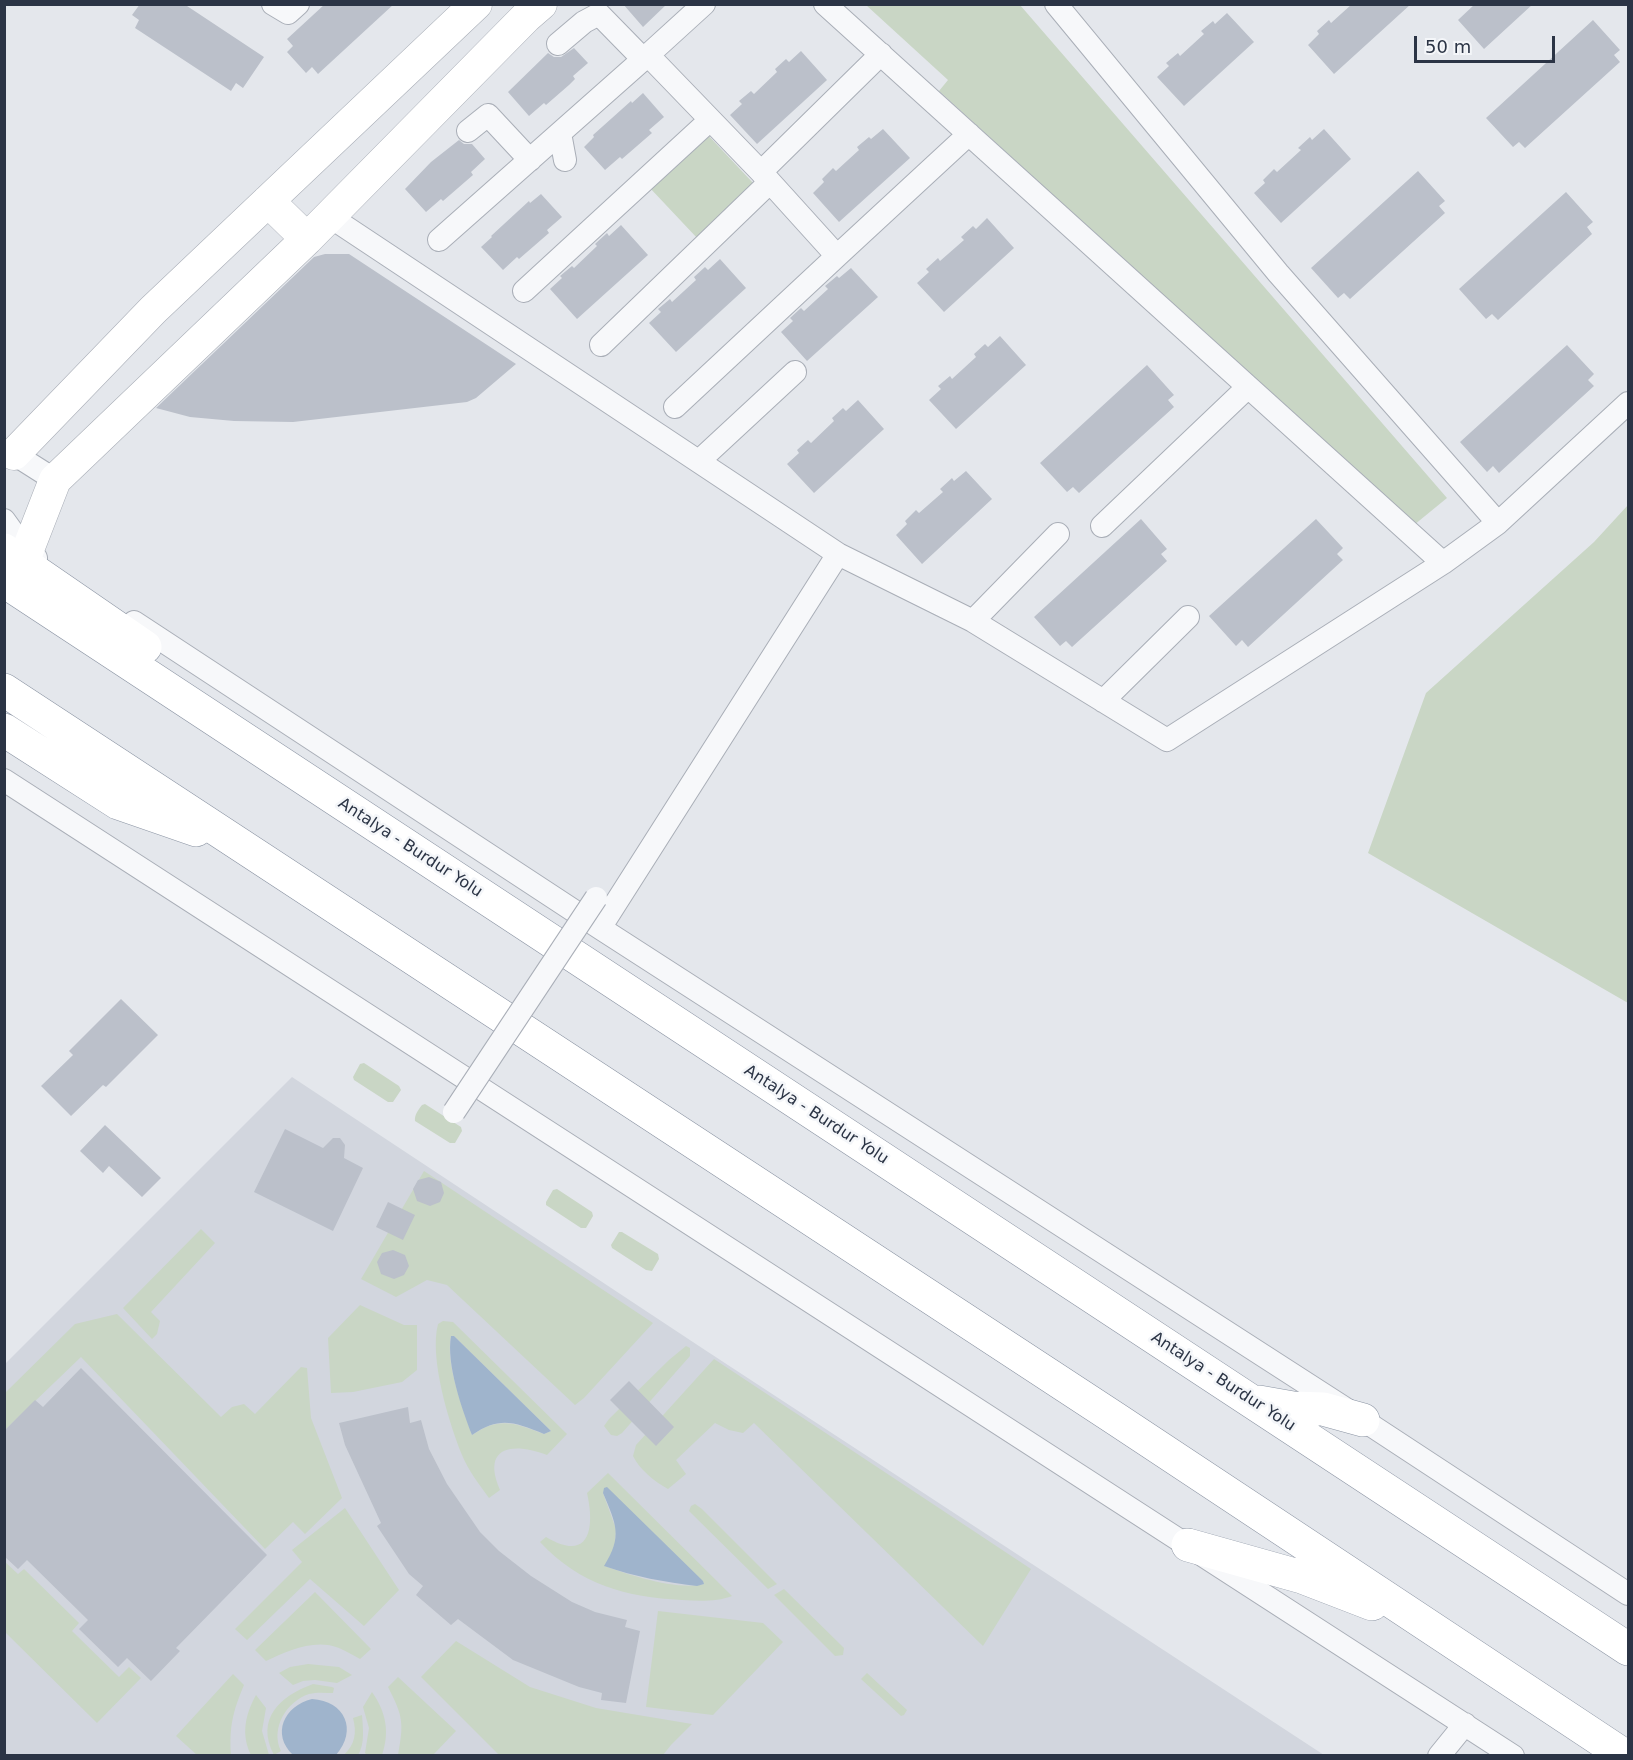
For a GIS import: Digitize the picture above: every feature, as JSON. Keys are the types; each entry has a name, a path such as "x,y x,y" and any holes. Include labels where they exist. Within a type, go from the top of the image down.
{"highway":[{"path":"16,551 435,849 502,908"},
{"name":"Antalya - Burdur Yolu","path":"4,581 1629,1649"},
{"path":"4,690 1625,1755"},
{"path":"4,730 118,803 242,846"},
{"path":"1250,1400 1293,1408 1323,1408 1363,1420"},
{"path":"1188,1545 1302,1577 1428,1625"}],"street":[{"path":"273,4 288,13 298,4"},
{"path":"55,480 9,453 153,310 476,4"},
{"path":"16,551 55,480 307,239 541,4"},
{"path":"439,240 704,4"},
{"path":"825,4 1443,563"},
{"path":"1056,4 1278,273 1498,523"},
{"path":"558,44 584,22 598,14 710,120 837,256"},
{"path":"601,345 881,54"},
{"path":"468,131 488,115 530,160"},
{"path":"524,291 710,120"},
{"path":"560,133 565,160"},
{"path":"675,407 969,134"},
{"path":"311,161 338,208 699,462 838,554 973,621 1167,740 1443,563 1498,523 1629,403"},
{"path":"268,201 307,239"},
{"path":"699,462 795,372"},
{"path":"1102,526 1248,387"},
{"path":"4,520 16,551 1629,1594"},
{"path":"973,621 1058,534"},
{"path":"600,928 838,554"},
{"path":"1103,701 1188,617"},
{"path":"4,780 1513,1755"},
{"path":"454,1112 596,898"},
{"path":"1439,1755 1466,1724"}],"shaded area":[{"path":"292,1077 1324,1755 5,1756 5,1364"}],"green space":[{"path":"866,5 1020,5 1447,498 1414,525 939,91 948,80"},
{"path":"706,133 755,185 698,239 649,187"},
{"path":"1628,505 1628,1003 1368,853 1426,693 1594,542"},
{"path":"364,1063 399,1086 401,1090 393,1102 388,1102 354,1080 353,1077 360,1064"},
{"path":"425,1104 461,1127 462,1131 455,1143 450,1143 415,1121 417,1112"},
{"path":"424,1171 653,1323 575,1405 447,1285 427,1280 396,1297 361,1279"},
{"path":"557,1189 592,1212 593,1216 586,1228 581,1228 546,1205 553,1190"},
{"path":"201,1229 215,1243 151,1312 160,1321 157,1334 152,1339 123,1308"},
{"path":"619,1232 658,1254 659,1259 652,1271 646,1270 612,1248 611,1245"},
{"path":"360,1305 404,1325 417,1325 417,1370 402,1382 353,1392 331,1393 328,1338"},
{"path":"117,1314 221,1417 232,1407 244,1404 255,1414 301,1367 307,1368 311,1418 342,1498 305,1534 293,1522 265,1549 81,1357 5,1430 5,1393 75,1324"},
{"path":"443,1321 453,1322 567,1434 547,1455 523,1449 504,1451 498,1456 495,1464 495,1475 500,1490 489,1498 464,1461 446,1408 436,1354 438,1324","holes":["451,1336 454,1336 551,1431 544,1434 516,1424 499,1423 472,1435 450,1359"]},
{"path":"686,1346 690,1348 690,1356 622,1433 617,1436 611,1435 604,1426 609,1419"},
{"path":"714,1359 1031,1569 983,1646 754,1423 743,1433 729,1430 715,1423 676,1460 686,1474 668,1489 643,1470 633,1456 636,1445"},
{"path":"608,1473 732,1596 701,1601 642,1596 605,1586 571,1569 540,1542 546,1537 572,1546 580,1544 586,1538 590,1518 587,1493","holes":["603,1493 704,1584 693,1586 668,1584 605,1566 615,1546 616,1529"]},
{"path":"695,1504 777,1584 768,1589 689,1511"},
{"path":"345,1508 399,1590 364,1626 310,1579 247,1640 235,1629 302,1562 292,1550"},
{"path":"4,1561 18,1574 24,1569 79,1623 72,1631 119,1677 129,1667 141,1678 97,1723 5,1632"},
{"path":"784,1589 844,1648 843,1655 835,1656 774,1595"},
{"path":"315,1592 371,1649 360,1659 330,1645 311,1645 266,1661 255,1650"},
{"path":"658,1611 763,1623 783,1642 713,1715 646,1707"},
{"path":"456,1641 530,1687 596,1708 692,1724 663,1755 499,1755 421,1677"},
{"path":"308,1664 339,1667 352,1675 337,1683 315,1680 293,1685 279,1673 290,1667"},
{"path":"867,1673 907,1710 904,1715 901,1716 861,1679"},
{"path":"233,1674 244,1685 233,1719 231,1755 197,1755 176,1736"},
{"path":"398,1677 456,1731 433,1755 398,1755 401,1720 388,1687"},
{"path":"313,1684 332,1687 334,1688 333,1693 309,1694 288,1709 279,1725 278,1742 281,1751 274,1755 267,1730 274,1710 290,1695"},
{"path":"372,1692 381,1707 385,1722 386,1738 382,1755 365,1753 369,1728 363,1707"},
{"path":"256,1695 266,1708 262,1731 269,1755 251,1755 246,1740 247,1718"},
{"path":"362,1715 363,1736 360,1751 358,1755 344,1755 351,1747 354,1738 353,1718"}],"water":[{"path":"451,1336 454,1336 551,1431 544,1434 524,1426 499,1423 472,1435 453,1373"},
{"path":"607,1487 704,1584 697,1586 662,1581 604,1566 614,1546 616,1530 603,1493 604,1488"},
{"path":"312,1699 333,1705 345,1718 346,1736 336,1755 293,1755 286,1747 282,1730 288,1714 302,1703"}],"building":[{"path":"140,4 184,4 264,57 243,88 236,83 231,91 135,28 139,20 132,15"},
{"path":"325,4 394,4 318,74 312,67 306,73 287,52 293,46 287,39"},
{"path":"623,4 667,4 643,27"},
{"path":"1352,4 1411,4 1334,74 1308,45 1319,34 1317,31 1329,20 1331,23"},
{"path":"1475,4 1533,4 1484,49 1458,20"},
{"path":"1227,13 1254,42 1184,106 1157,77 1169,66 1166,63 1178,53 1180,56 1204,34 1201,31 1213,21 1215,24"},
{"path":"1593,20 1620,50 1614,55 1620,62 1525,148 1519,142 1513,147 1486,118"},
{"path":"574,48 588,63 573,76 575,79 569,85 529,116 508,92 548,53 554,57 561,57"},
{"path":"801,51 827,80 757,144 730,115 742,104 739,101 751,91 754,94 777,72 775,69 786,59 789,62"},
{"path":"643,93 664,117 649,130 652,133 622,159 620,157 605,170 584,147 594,137 593,135"},
{"path":"883,129 910,158 839,222 813,193 833,168 836,171 859,150 857,147"},
{"path":"1324,129 1351,159 1281,223 1254,193 1265,183 1263,180 1274,169 1277,172 1301,150 1298,148 1310,137 1312,140"},
{"path":"459,140 464,144 472,144 485,159 471,172 473,175 443,201 441,199 426,212 405,189 431,162"},
{"path":"1418,171 1445,201 1439,206 1445,213 1350,299 1344,293 1338,298 1311,268"},
{"path":"1566,192 1593,222 1587,227 1592,234 1498,320 1492,314 1486,319 1459,289"},
{"path":"541,194 562,217 547,230 549,233 503,270 481,247 529,201 530,203"},
{"path":"987,218 1014,248 944,312 917,283 929,272 926,269 938,258 940,261 964,240 961,237 973,226 976,229"},
{"path":"621,225 648,255 577,319 550,289 562,278 560,276 572,266 574,268 597,246 595,244 607,233 609,236"},
{"path":"325,254 349,254 516,364 476,398 467,402 293,422 234,421 190,417 156,408 314,257"},
{"path":"720,259 746,288 676,352 649,323 661,312 658,309 670,299 672,302 696,280 694,277 705,267 708,270"},
{"path":"851,268 878,297 807,361 781,332 793,321 790,318 801,308 804,311 828,289 825,286"},
{"path":"1000,336 1026,365 956,429 929,400 941,389 938,386 950,376 952,379 976,357 974,354 985,344 988,347"},
{"path":"1567,345 1594,374 1588,380 1594,386 1499,473 1493,466 1487,472 1460,442"},
{"path":"1147,365 1174,395 1168,400 1174,407 1079,493 1073,487 1067,492 1040,463"},
{"path":"858,400 884,429 814,493 787,464 799,453 797,450 808,440 811,443 834,421 832,418 843,408 846,411"},
{"path":"966,471 992,499 922,564 896,535 916,510 919,513 943,492 940,489 952,478 954,481"},
{"path":"1141,519 1167,549 1161,554 1167,561 1072,647 1066,641 1060,646 1034,617"},
{"path":"1316,519 1343,548 1337,554 1343,560 1248,647 1242,640 1236,646 1209,616"},
{"path":"121,999 158,1035 106,1087 103,1085 71,1116 41,1086 73,1055 69,1051"},
{"path":"105,1125 161,1178 142,1197 109,1166 103,1173 80,1151"},
{"path":"285,1129 323,1148 333,1138 340,1138 345,1145 344,1158 363,1168 333,1231 254,1192"},
{"path":"429,1177 441,1182 444,1193 440,1202 430,1206 417,1201 413,1189 418,1180"},
{"path":"388,1202 415,1215 403,1240 376,1227"},
{"path":"393,1250 405,1255 409,1266 404,1275 394,1279 381,1274 377,1262 382,1253"},
{"path":"81,1368 267,1555 176,1648 180,1651 151,1681 127,1658 118,1667 79,1629 88,1620 27,1560 18,1569 4,1556 4,1431 35,1400 43,1407"},
{"path":"629,1381 674,1427 656,1446 610,1400"},
{"path":"408,1407 410,1423 421,1420 429,1449 447,1484 480,1532 499,1551 531,1576 572,1602 595,1612 627,1620 625,1627 640,1631 626,1703 601,1700 602,1693 579,1687 513,1660 458,1619 451,1625 416,1595 423,1586 409,1574 377,1526 381,1523 345,1445 339,1423"}]}
